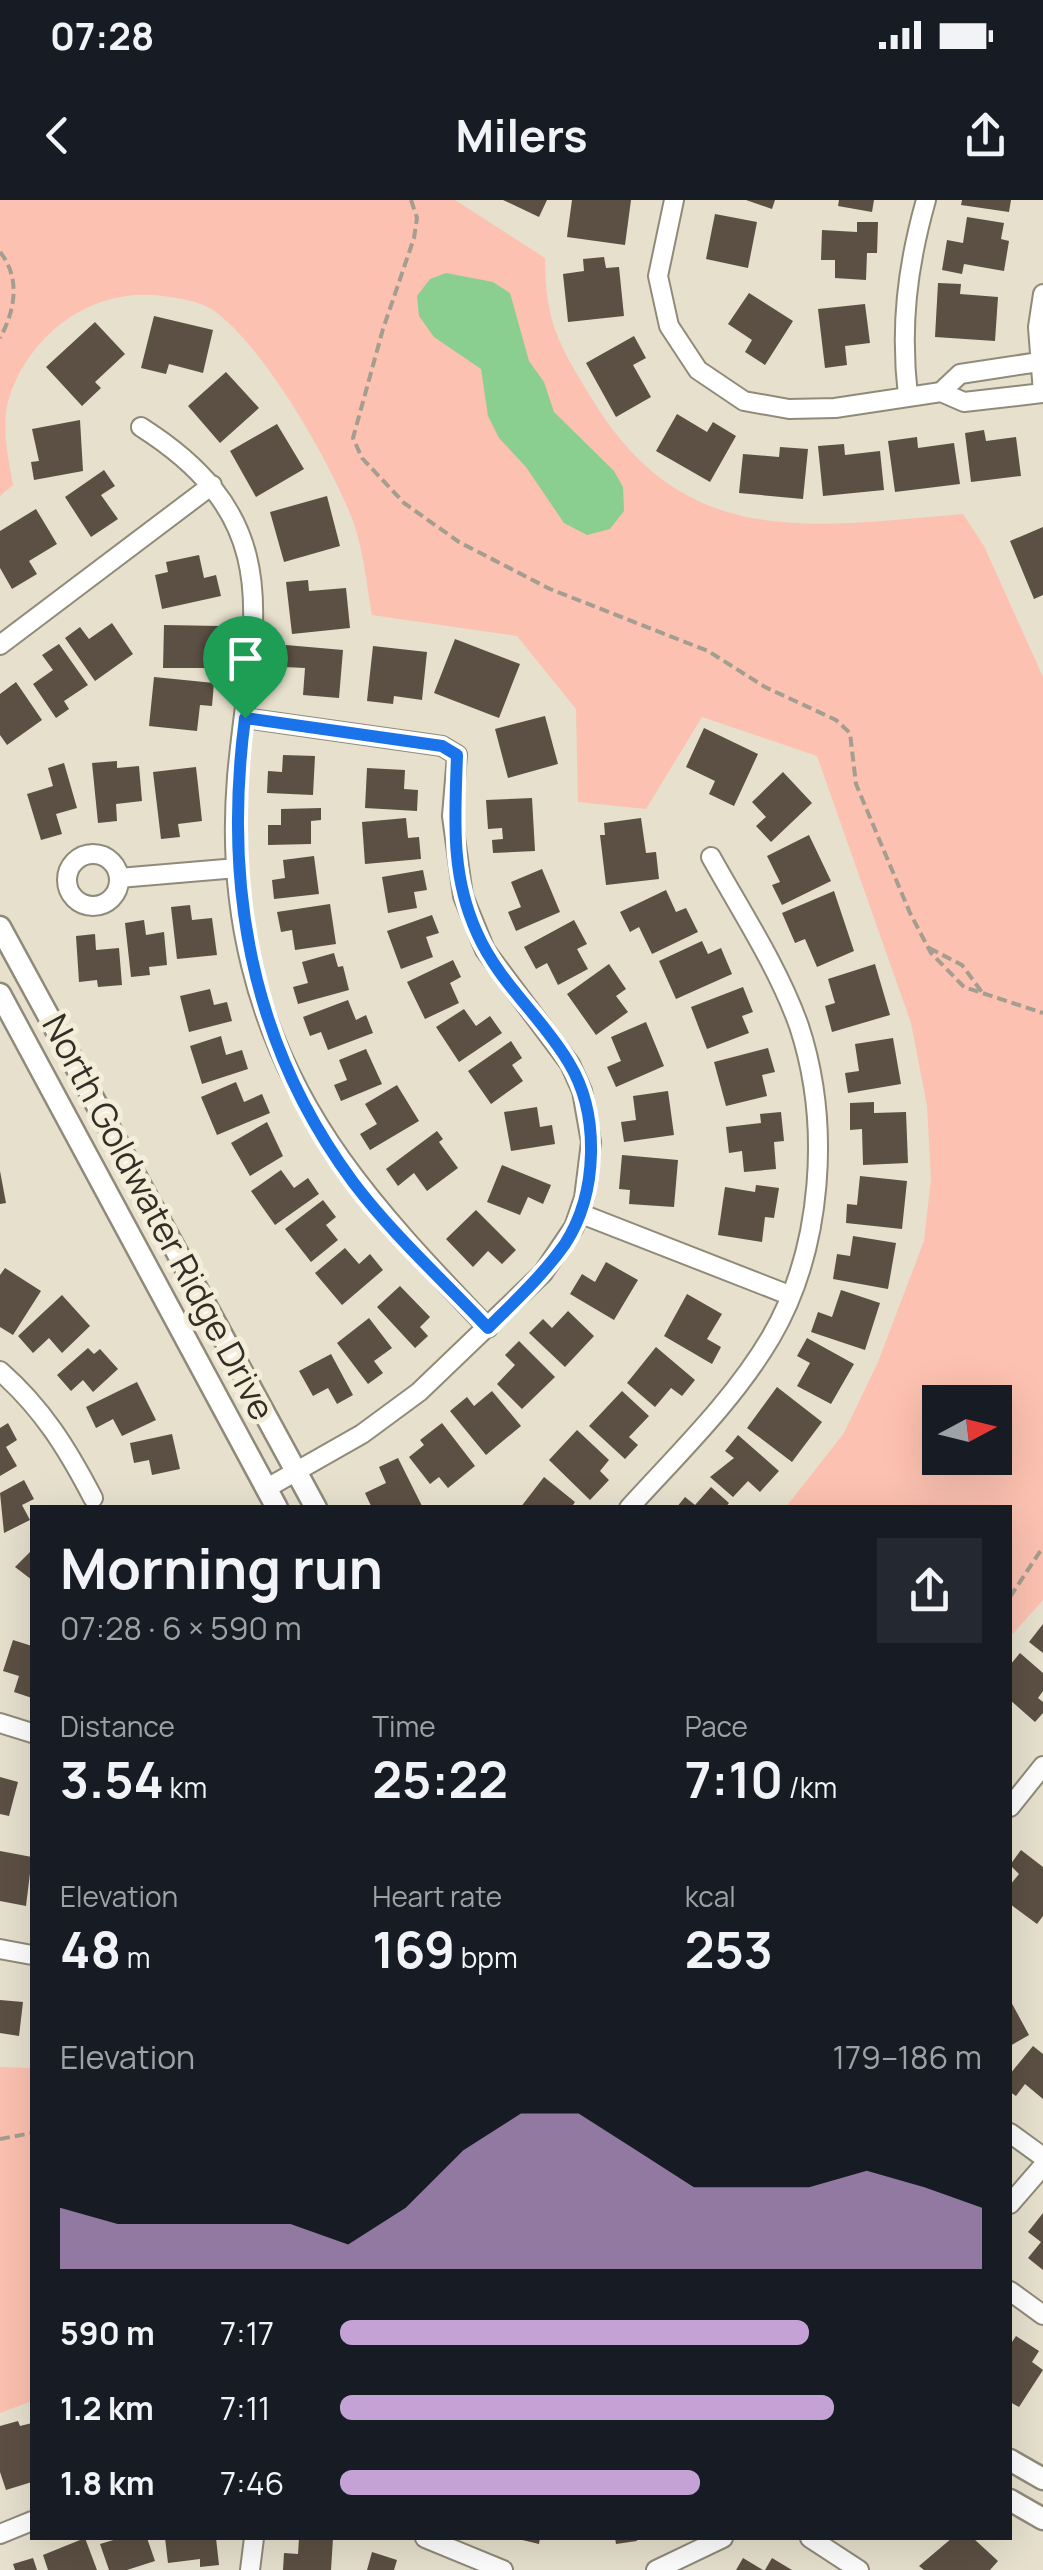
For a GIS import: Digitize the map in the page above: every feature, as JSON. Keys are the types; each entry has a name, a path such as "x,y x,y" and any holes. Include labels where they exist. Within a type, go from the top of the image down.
{"street":[{"path":"674,200 658,276 669,326 698,370 744,401 788,409 835,408 941,392 964,402 1043,392 1039,362 1043,294"},
{"path":"908,396 902,343 908,264 926,200"},
{"path":"941,392 960,374 1039,362"},
{"path":"141,427 174,448 212,485 248,558 255,592 256,640 237,778 237,868 254,977 276,1046 301,1099 355,1184 488,1328"},
{"path":"0,644 212,485"},
{"path":"245,718 442,746 457,755 452,816 455,853 476,932 518,999 570,1064 582,1090 591,1142 589,1176 579,1213 565,1243 543,1272 488,1328 390,1416 267,1488"},
{"path":"632,1505 748,1371 772,1335 789,1295 818,1171 814,1084 798,1024 710,856"},
{"path":"119,878 237,868"},
{"name":"North Goldwater Ridge Drive","path":"0,927 314,1505"},
{"name":"North Goldwater Ridge Drive","path":"0,994 276,1505"},
{"path":"579,1213 789,1295"},
{"path":"0,1371 33,1400 62,1438 93,1498"},
{"path":"0,1723 30,1733"},
{"path":"1012,1805 1043,1766"},
{"path":"0,1950 30,1955"},
{"path":"1012,2134 1043,2157"},
{"path":"1012,2202 1043,2166"},
{"path":"1012,2292 1043,2314"},
{"path":"1012,2461 1043,2479"},
{"path":"1012,2501 1043,2518"},
{"path":"0,2534 30,2521"},
{"path":"250,2570 254,2540"},
{"path":"430,2540 503,2570"},
{"path":"656,2570 719,2540"},
{"path":"813,2540 859,2570"}],"path":[{"path":"411,200 417,218 414,238 382,329 353,438 356,451 404,502 490,560 580,602 708,651 765,687 836,720 850,733 856,784 928,947 946,972 984,996 1043,1014"},
{"path":"0,252 9,264 14,284 13,308 0,338"},
{"path":"928,947 962,965 984,996"},
{"path":"1012,1593 1043,1546"},
{"path":"0,2138 30,2133"}],"shaded area":[{"path":"0,200 455,200 545,258 551,316 571,363 628,448 667,483 709,506 754,518 853,523 963,514 984,546 1043,677 1043,1600 1012,1635 1012,1505 788,1505 844,1433 878,1362 924,1241 931,1179 927,1105 911,1023 817,756 702,717 646,809 578,802 576,709 517,636 372,615 354,523 309,432 252,348 213,310 198,303 143,295 118,297 72,316 52,331 21,371 10,395 5,428 13,485 0,496"},
{"path":"446,273 493,282 510,293 529,361 544,382 554,412 614,471 623,487 624,511 610,529 587,535 564,523 526,467 499,438 488,416 481,369 434,337 419,316 417,296 430,279"},
{"path":"0,2067 30,2068 30,2402 0,2413"}],"building":[{"path":"503,200 547,200 539,217"},
{"path":"572,200 631,200 625,245 567,237"},
{"path":"746,200 775,200 772,209"},
{"path":"839,200 874,200 872,212 838,206"},
{"path":"962,200 1011,200 1009,212 961,205"},
{"path":"715,214 757,222 748,268 706,259"},
{"path":"967,217 1004,223 1001,239 1009,241 1004,271 964,264 962,274 942,270 947,240 963,243"},
{"path":"857,222 878,222 877,253 867,253 866,280 835,278 835,260 821,260 822,230 857,232"},
{"path":"604,257 606,268 619,267 624,316 568,322 563,274 584,271 583,259"},
{"path":"938,283 961,284 960,294 998,297 995,341 935,337"},
{"path":"749,293 793,321 765,365 745,352 752,340 728,324"},
{"path":"865,304 870,343 845,346 847,365 825,368 818,309"},
{"path":"154,316 213,330 203,373 169,364 166,374 141,368"},
{"path":"95,322 125,354 95,382 101,388 82,406 46,367"},
{"path":"634,336 646,358 633,365 651,397 616,417 586,363"},
{"path":"226,372 259,408 220,443 188,406"},
{"path":"677,414 707,432 713,422 736,436 710,482 656,451"},
{"path":"80,420 83,471 34,480 31,462 39,461 32,429"},
{"path":"277,424 304,469 256,497 230,451"},
{"path":"984,430 986,441 1016,437 1021,476 971,482 965,433"},
{"path":"917,437 918,448 954,443 960,484 895,492 888,441"},
{"path":"844,444 845,455 880,451 884,490 823,496 818,446"},
{"path":"780,447 808,449 803,499 739,493 743,454 779,457"},
{"path":"104,470 115,486 101,495 118,519 91,537 65,497"},
{"path":"327,496 340,546 284,562 270,512"},
{"path":"36,509 57,544 29,561 37,574 12,589 0,568 0,531"},
{"path":"1043,527 1043,595 1034,599 1010,541"},
{"path":"199,555 204,578 216,575 221,596 162,609 155,575 168,572 166,562"},
{"path":"308,580 309,591 346,588 350,628 292,634 286,582"},
{"path":"112,623 133,654 95,681 65,638 80,627 89,639"},
{"path":"164,625 220,626 219,647 206,647 206,668 163,668"},
{"path":"455,639 520,664 499,718 434,693"},
{"path":"59,644 88,685 64,701 69,709 56,718 33,684 53,670 42,655"},
{"path":"286,645 343,650 339,698 303,695 305,668 284,667"},
{"path":"373,646 427,652 422,700 394,696 393,704 367,701"},
{"path":"154,677 214,683 212,706 200,705 197,731 149,726"},
{"path":"16,682 42,720 7,745 0,735 0,694"},
{"path":"545,716 558,764 508,778 495,729"},
{"path":"704,728 758,754 734,806 709,794 715,781 686,767"},
{"path":"283,755 315,756 313,795 267,793 268,771 282,772"},
{"path":"117,761 117,768 139,766 142,801 116,804 117,821 98,823 92,763"},
{"path":"64,763 77,808 56,814 62,834 41,840 27,794 53,786 48,768"},
{"path":"196,767 202,821 178,824 180,837 161,839 153,772"},
{"path":"367,768 405,770 404,789 418,790 417,811 365,808"},
{"path":"783,772 812,803 771,842 756,826 766,817 752,802"},
{"path":"532,798 535,851 493,853 492,840 503,839 502,828 488,829 486,800"},
{"path":"321,808 321,820 311,821 311,844 268,845 268,825 281,825 281,809"},
{"path":"406,818 408,838 419,837 421,859 365,864 362,822"},
{"path":"641,818 646,853 656,852 659,879 606,885 600,835 605,835 604,823"},
{"path":"809,835 831,881 782,905 772,885 780,882 767,856"},
{"path":"314,856 319,894 274,899 272,880 285,878 283,860"},
{"path":"542,869 560,912 516,931 508,912 521,907 511,882"},
{"path":"423,870 427,890 414,892 417,908 388,913 382,877"},
{"path":"666,890 676,912 686,908 698,932 652,954 639,927 630,932 620,912"},
{"path":"834,891 854,951 817,967 805,939 795,943 782,913"},
{"path":"330,904 336,944 295,950 292,930 281,932 277,912"},
{"path":"190,905 192,920 212,918 217,955 177,959 171,907"},
{"path":"432,915 439,933 426,937 433,957 401,969 387,931"},
{"path":"144,920 146,935 164,932 167,965 149,967 150,975 131,977 125,923"},
{"path":"574,920 587,944 577,949 588,969 558,985 547,963 536,969 524,947"},
{"path":"95,934 96,950 119,948 122,985 98,987 97,980 79,982 76,936"},
{"path":"702,941 708,954 721,948 732,974 676,999 659,961"},
{"path":"334,953 338,967 343,966 349,990 298,1004 293,987 308,983 302,962"},
{"path":"453,960 461,977 450,983 459,1003 425,1019 407,982"},
{"path":"609,964 626,989 616,996 628,1012 596,1035 567,994"},
{"path":"875,964 890,1015 832,1032 825,1006 835,1003 828,979"},
{"path":"743,987 753,1012 742,1016 749,1033 707,1049 691,1007"},
{"path":"210,989 214,1005 227,1002 232,1021 189,1032 180,996"},
{"path":"348,1000 356,1020 366,1015 373,1033 328,1050 321,1032 310,1036 303,1017"},
{"path":"464,1009 476,1026 490,1016 502,1033 459,1062 436,1027"},
{"path":"646,1022 664,1066 616,1087 607,1067 621,1061 611,1037"},
{"path":"221,1036 226,1055 242,1050 248,1069 202,1084 190,1046"},
{"path":"893,1038 901,1084 848,1093 845,1073 859,1071 855,1044"},
{"path":"511,1041 522,1058 512,1065 523,1081 491,1104 468,1071"},
{"path":"768,1048 775,1072 762,1075 767,1096 726,1106 714,1062"},
{"path":"366,1049 382,1084 341,1101 334,1085 347,1080 339,1060"},
{"path":"236,1082 244,1102 262,1094 270,1113 217,1135 201,1097"},
{"path":"397,1085 419,1121 370,1150 360,1134 377,1124 365,1104"},
{"path":"668,1091 674,1135 624,1142 621,1122 636,1120 633,1096"},
{"path":"874,1102 874,1113 906,1112 908,1163 863,1165 862,1129 850,1130 850,1103"},
{"path":"537,1107 540,1127 552,1125 555,1144 511,1151 504,1112"},
{"path":"781,1112 784,1141 774,1142 776,1169 744,1172 742,1151 729,1153 726,1127 761,1123 760,1114"},
{"path":"267,1122 283,1156 250,1176 231,1143"},
{"path":"437,1131 443,1139 439,1142 458,1168 427,1191 414,1173 398,1186 386,1169"},
{"path":"622,1155 678,1160 674,1207 629,1204 630,1190 619,1189"},
{"path":"502,1165 551,1185 543,1204 528,1197 520,1215 487,1202"},
{"path":"281,1170 294,1188 308,1178 319,1194 275,1225 251,1191"},
{"path":"0,1171 6,1203 0,1204"},
{"path":"860,1176 907,1181 902,1229 846,1223 847,1204 857,1205"},
{"path":"756,1185 779,1188 774,1218 765,1217 762,1242 718,1235 725,1187 755,1192"},
{"path":"323,1200 336,1217 326,1225 338,1240 311,1262 285,1229"},
{"path":"476,1210 516,1250 502,1264 488,1251 473,1267 446,1239"},
{"path":"853,1236 896,1243 888,1289 833,1279 837,1254 850,1256"},
{"path":"345,1248 359,1264 370,1254 383,1270 342,1305 315,1273"},
{"path":"606,1262 638,1280 614,1320 570,1294 582,1274 595,1282"},
{"path":"5,1268 41,1291 13,1335 0,1327 0,1275"},
{"path":"400,1286 430,1317 420,1327 428,1336 415,1348 377,1307"},
{"path":"841,1290 880,1303 865,1350 811,1332 818,1312 832,1317"},
{"path":"687,1294 722,1314 707,1339 721,1347 712,1364 664,1336"},
{"path":"62,1295 90,1326 62,1353 49,1338 33,1353 18,1336"},
{"path":"568,1311 594,1336 565,1367 529,1333 543,1319 552,1328"},
{"path":"369,1318 392,1348 374,1361 383,1373 368,1384 337,1343"},
{"path":"807,1338 854,1364 831,1404 797,1386 810,1363 797,1356"},
{"path":"519,1341 555,1377 522,1409 497,1384 515,1365 505,1355"},
{"path":"656,1347 695,1380 682,1396 671,1388 655,1407 627,1383"},
{"path":"88,1348 94,1354 100,1349 118,1369 93,1392 83,1380 71,1391 57,1375"},
{"path":"331,1354 353,1395 337,1404 328,1388 313,1396 299,1371"},
{"path":"137,1382 156,1420 122,1436 113,1419 96,1428 86,1407"},
{"path":"777,1387 822,1422 792,1462 747,1428"},
{"path":"492,1391 521,1426 486,1455 450,1411 467,1397 474,1406"},
{"path":"622,1391 649,1416 629,1437 638,1445 625,1459 589,1426"},
{"path":"8,1423 17,1440 6,1447 17,1466 0,1476 0,1428"},
{"path":"442,1423 475,1466 448,1488 439,1477 430,1484 409,1457 424,1445 420,1440"},
{"path":"577,1430 609,1460 600,1471 609,1480 590,1500 549,1460"},
{"path":"172,1434 180,1469 152,1475 149,1460 134,1463 130,1443"},
{"path":"738,1435 779,1471 760,1492 748,1481 733,1497 710,1477 734,1458 725,1451"},
{"path":"398,1458 422,1505 371,1505 365,1493 386,1483 379,1467"},
{"path":"544,1477 575,1502 573,1505 522,1505"},
{"path":"24,1480 34,1499 22,1505 30,1520 4,1533 0,1493"},
{"path":"711,1487 729,1503 727,1505 695,1505"},
{"path":"685,1497 695,1505 678,1505"},
{"path":"30,1552 30,1578 15,1567"},
{"path":"1043,1624 1043,1653 1029,1642"},
{"path":"13,1640 30,1645 30,1697 14,1692 19,1676 3,1671"},
{"path":"1020,1653 1043,1673 1043,1691 1038,1698 1043,1702 1043,1713 1035,1722 1012,1702 1012,1663"},
{"path":"0,1777 18,1782 9,1816 0,1814"},
{"path":"1021,1850 1043,1867 1043,1916 1037,1924 1012,1905 1012,1883 1019,1874 1012,1862"},
{"path":"0,1851 30,1857 26,1906 0,1901"},
{"path":"0,2000 23,2002 19,2036 0,2033"},
{"path":"1012,2004 1029,2035 1012,2045"},
{"path":"1033,2046 1043,2054 1043,2099 1025,2084 1016,2096 1012,2093 1012,2072"},
{"path":"1043,2213 1043,2270 1028,2258 1041,2242 1028,2232"},
{"path":"1016,2336 1039,2351 1032,2362 1043,2370 1019,2407 1012,2403 1012,2342"},
{"path":"18,2421 20,2426 30,2424 30,2483 6,2490 0,2472 0,2426"},
{"path":"86,2540 97,2570 48,2570 43,2555"},
{"path":"148,2540 155,2561 127,2570 109,2570 100,2544"},
{"path":"165,2540 216,2540 219,2565 200,2567 200,2559 168,2563"},
{"path":"299,2540 333,2540 331,2570 283,2570 284,2553 298,2554"},
{"path":"950,2540 975,2540 998,2561 990,2570 924,2570 919,2566"},
{"path":"372,2552 397,2560 394,2570 367,2570"},
{"path":"33,2558 37,2570 15,2570 13,2564"},
{"path":"743,2558 763,2570 736,2570"},
{"path":"772,2558 792,2570 765,2570"}],"route":[{"path":"245,718 442,746 457,755 452,816 463,896 485,950 570,1064 582,1090 591,1142 589,1176 574,1227 543,1272 488,1328 355,1184 326,1143 276,1046 250,962 237,868 237,778 245,718"}]}
